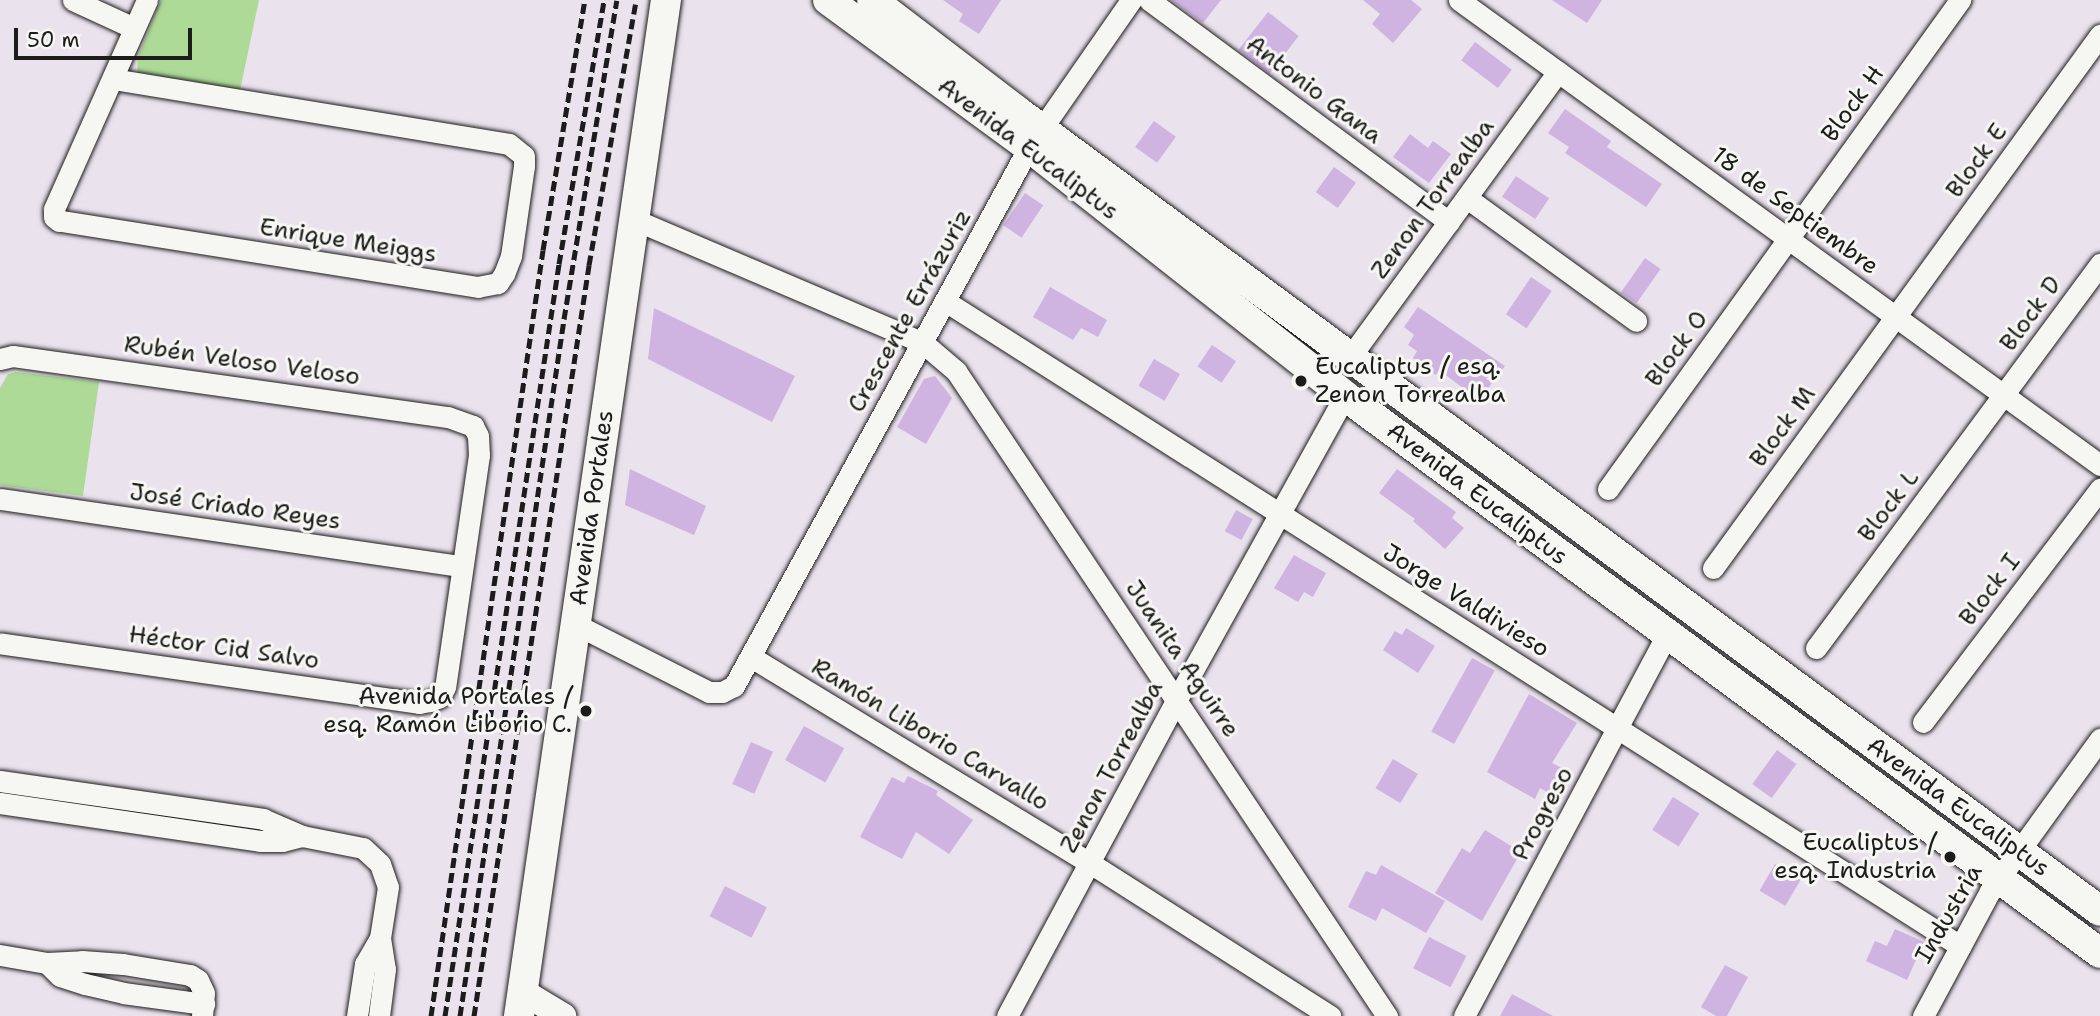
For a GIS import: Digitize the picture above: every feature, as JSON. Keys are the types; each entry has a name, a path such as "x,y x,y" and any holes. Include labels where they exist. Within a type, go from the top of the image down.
{"main road":[{"name":"Avenida Portales","path":"521,1004 666,0"},
{"name":"Avenida Eucaliptus","path":"828,0 1035,137 1350,357 2100,911"},
{"name":"Avenida Eucaliptus","path":"872,0 1017,111 1035,137 1345,396 1666,636 2100,953"},
{"path":"905,0 948,32 995,74 1017,111"}],"street":[{"path":"73,0 134,28"},
{"path":"113,79 148,0"},
{"name":"Crescente Errázuriz","path":"575,625 709,692 722,692 734,686 1035,137 1131,0"},
{"name":"Antonio Gana","path":"1149,0 1449,222"},
{"name":"18 de Septiembre","path":"1459,0 2100,465"},
{"name":"Block H","path":"1788,239 1961,0"},
{"name":"Block E","path":"1896,317 2100,35"},
{"name":"Zenon Torrealba","path":"1350,357 1558,72"},
{"name":"Enrique Meiggs","path":"113,79 490,140 519,149 524,156 524,166 510,256 498,283 478,287 69,225 54,217 54,209 113,79"},
{"path":"1467,198 1636,321"},
{"name":"Juanita Aguirre","path":"633,219 922,342 956,371 1387,1016"},
{"name":"Block O","path":"1608,489 1788,239"},
{"name":"Block D","path":"2004,396 2100,264"},
{"name":"Jorge Valdivieso","path":"945,301 1960,946"},
{"name":"Block M","path":"1713,568 1896,317"},
{"name":"Rubén Veloso Veloso","path":"0,358 13,356 448,416 473,426 478,436 479,455 462,566"},
{"name":"Zenon Torrealba","path":"1007,1016 1177,699 1345,396"},
{"name":"Block L","path":"1816,648 2004,396"},
{"name":"Block I","path":"1923,722 2100,489"},
{"name":"José Criado Reyes","path":"0,499 462,566"},
{"name":"Héctor Cid Salvo","path":"0,643 419,703 440,697 445,687 462,566"},
{"name":"Progreso","path":"1464,1016 1619,729 1666,636"},
{"name":"Ramón Liborio Carvallo","path":"751,657 1090,863 1330,1016"},
{"name":"Industria","path":"1923,1016 1998,879 2100,739"},
{"path":"0,781 263,819 302,836 363,848 380,864 388,887 380,938 385,969 379,1016"},
{"path":"0,803 260,841 282,841 302,836"},
{"path":"357,1016 365,964 380,938"},
{"path":"0,955 47,963 98,962 190,975 201,985 203,1010"},
{"path":"521,1004 563,1016"}],"green space":[{"path":"161,0 259,0 239,95 137,74 138,57"},
{"path":"16,372 99,382 83,496 0,485 0,388 8,374"}],"building":[{"path":"943,0 1001,0 979,34 959,21 963,14"},
{"path":"1171,0 1221,0 1203,23"},
{"path":"1363,0 1411,0 1422,9 1393,43 1372,24 1380,14"},
{"path":"1552,0 1602,0 1587,23"},
{"path":"1268,12 1299,36 1269,74 1238,50"},
{"path":"1475,42 1512,70 1498,88 1461,60"},
{"path":"1565,109 1611,141 1607,147 1662,184 1646,207 1565,153 1569,147 1548,133"},
{"path":"1154,121 1176,137 1157,163 1135,147"},
{"path":"1410,134 1428,148 1433,141 1451,154 1429,183 1393,157"},
{"path":"1334,167 1356,183 1338,208 1316,192"},
{"path":"1516,176 1549,198 1535,219 1502,197"},
{"path":"1025,193 1043,205 1021,238 1003,225"},
{"path":"1645,258 1661,269 1636,303 1621,292"},
{"path":"1531,277 1552,291 1527,328 1506,314"},
{"path":"1050,287 1107,320 1098,337 1081,328 1073,340 1033,317"},
{"path":"1418,307 1505,366 1479,400 1439,370 1436,375 1413,358 1417,351 1408,345 1414,335 1404,327"},
{"path":"654,308 795,376 772,422 648,359"},
{"path":"1212,345 1236,361 1222,383 1197,367"},
{"path":"1154,359 1180,374 1164,401 1138,386"},
{"path":"935,376 952,398 926,444 897,427 924,379"},
{"path":"630,469 706,506 694,535 625,505"},
{"path":"1397,469 1456,512 1452,518 1464,528 1445,549 1413,521 1415,519 1379,493"},
{"path":"1236,510 1253,519 1242,540 1225,531"},
{"path":"1294,555 1326,573 1313,597 1304,592 1298,602 1274,588"},
{"path":"1406,628 1435,646 1418,673 1383,650 1395,631 1402,635"},
{"path":"1472,658 1495,671 1454,744 1431,731"},
{"path":"1529,694 1577,723 1552,763 1562,768 1549,793 1540,788 1535,799 1487,772"},
{"path":"804,726 844,748 825,782 785,760"},
{"path":"751,742 773,752 754,794 732,784"},
{"path":"1777,750 1796,764 1772,798 1752,784"},
{"path":"1393,759 1418,774 1400,803 1375,788"},
{"path":"908,776 938,791 936,795 973,820 949,854 916,832 902,859 860,837 892,777 904,783"},
{"path":"1673,797 1699,813 1679,847 1652,830"},
{"path":"1485,830 1521,852 1482,921 1435,893 1462,848 1470,853"},
{"path":"1775,864 1801,879 1785,906 1760,891"},
{"path":"1381,865 1445,901 1426,933 1382,908 1376,921 1348,907 1366,871 1376,875"},
{"path":"725,886 767,907 751,938 710,916"},
{"path":"1895,929 1924,942 1907,980 1866,961 1875,941 1887,946"},
{"path":"1429,937 1466,956 1451,987 1413,968"},
{"path":"1725,965 1748,977 1727,1016 1716,1016 1701,1007"},
{"path":"1512,994 1553,1016 1500,1016"}],"railway":[{"path":"431,1016 543,250 585,0"},
{"path":"445,1016 559,264 604,0"},
{"path":"460,1016 564,319 617,0"},
{"path":"474,1016 589,265 636,0"}],"place":[{"name":"Eucaliptus / esq. Zenon Torrealba","path":"1301,381"},
{"name":"Avenida Portales / esq. Ramón Liborio C.","path":"586,711"},
{"name":"Eucaliptus / esq. Industria","path":"1950,857"}]}
